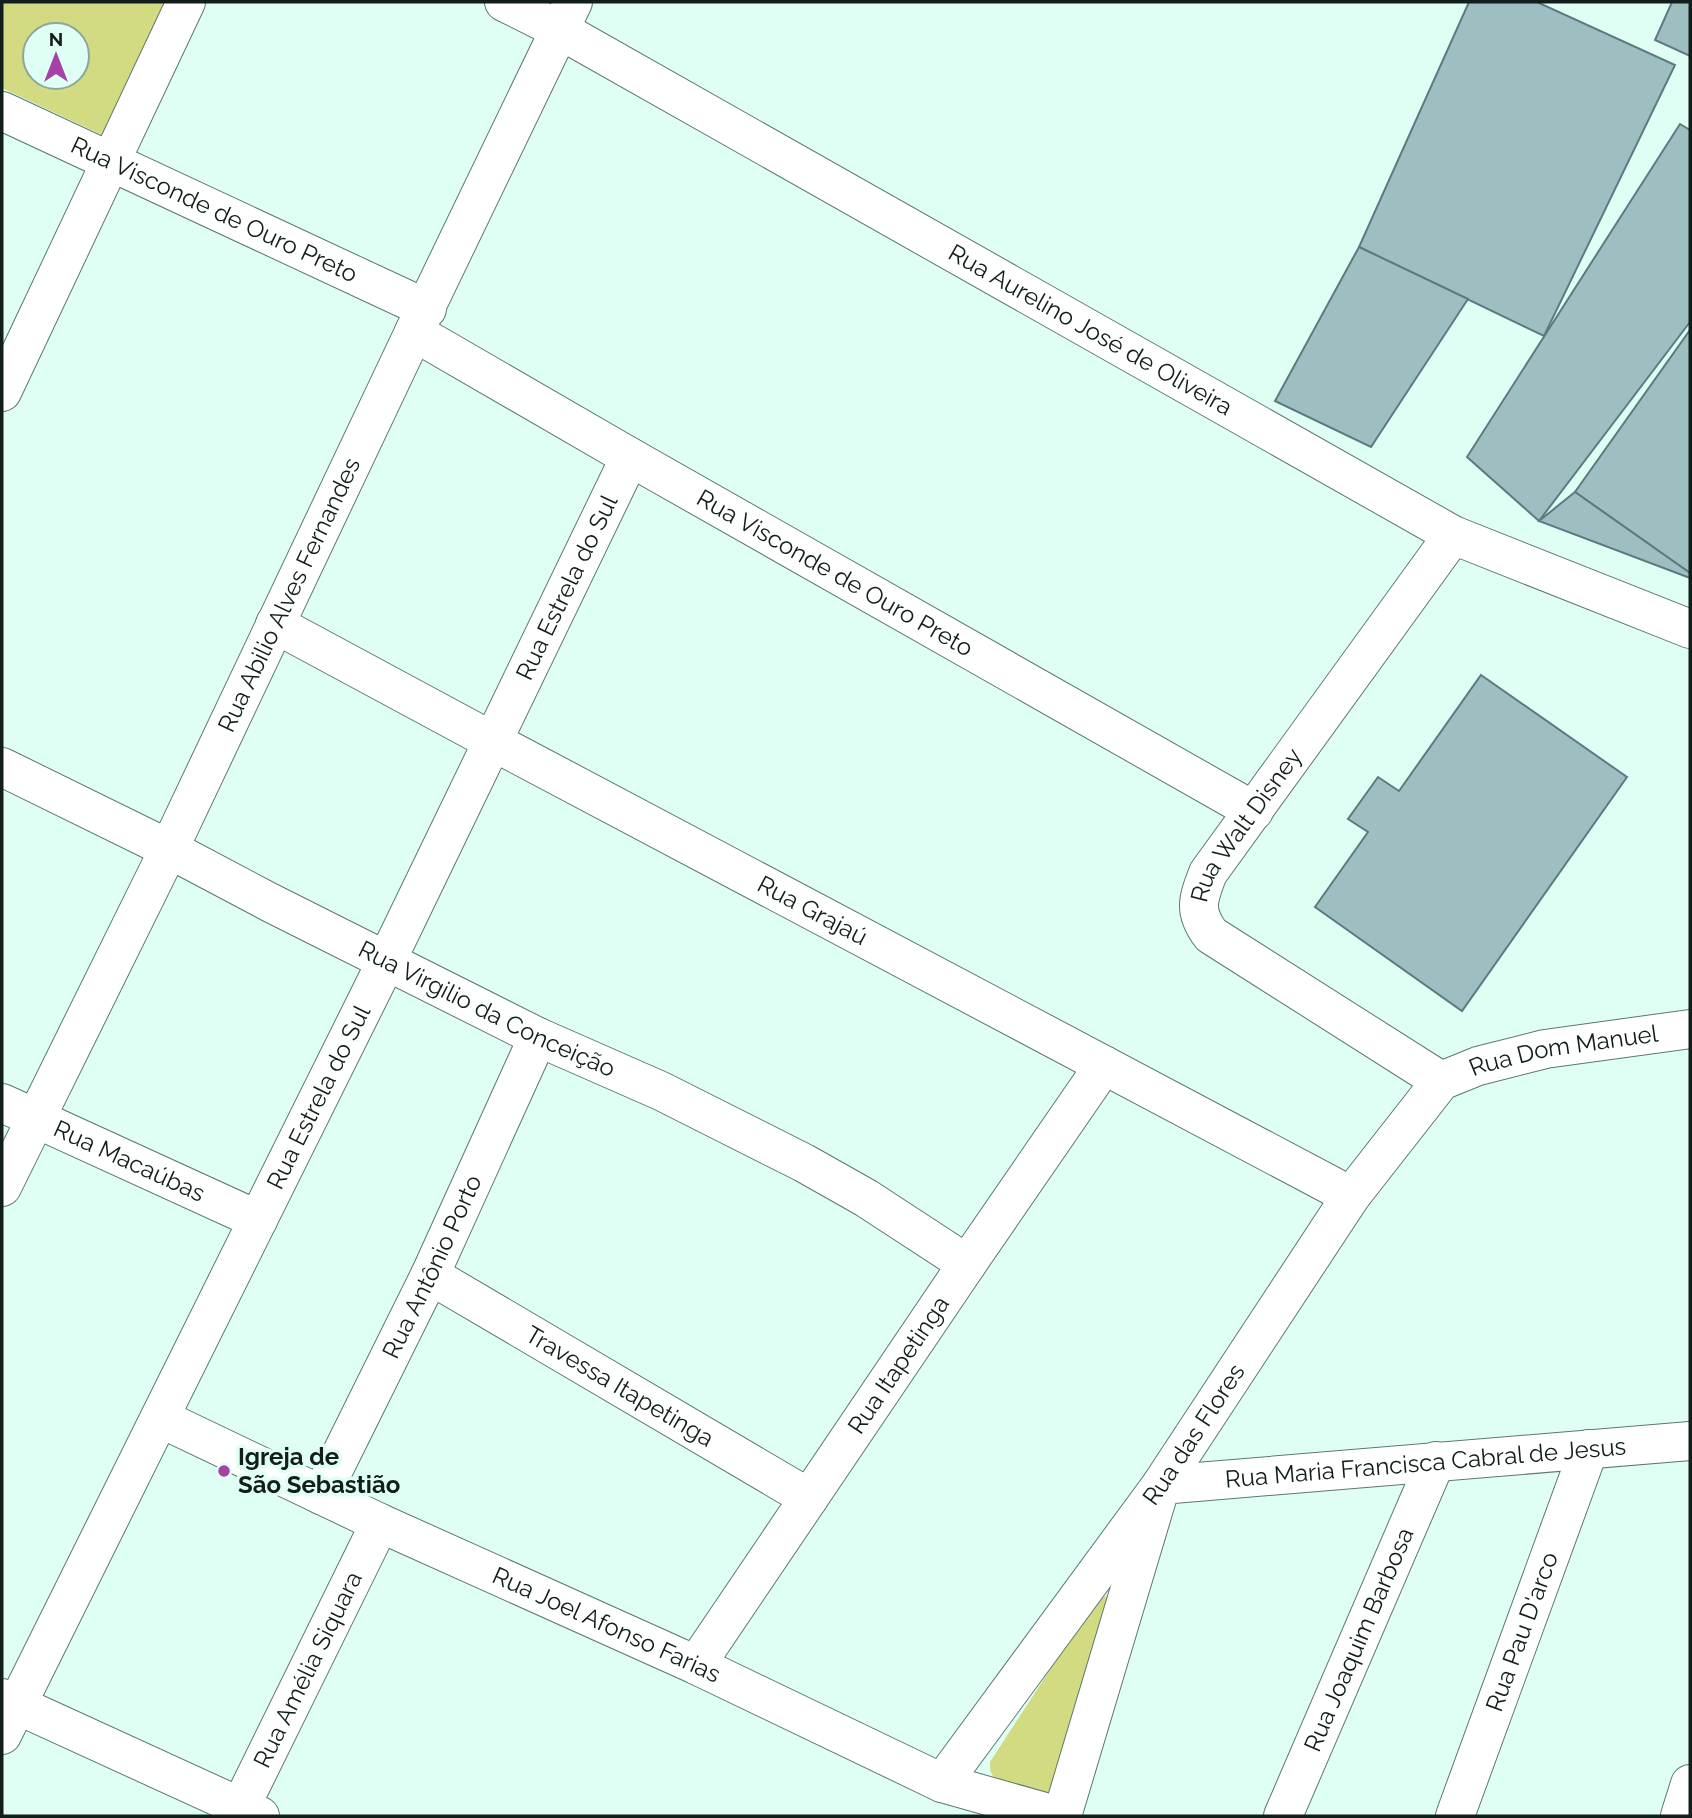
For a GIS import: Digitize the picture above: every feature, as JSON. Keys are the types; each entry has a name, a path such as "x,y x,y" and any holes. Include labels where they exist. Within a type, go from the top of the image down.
{"street":[{"path":"2,392 186,2"},
{"name":"Rua Aurelino José de Oliveira","path":"504,2 567,16 1453,535 1690,629"},
{"name":"Rua Abilio Alves Fernandes","path":"2,1186 19,1111 169,849 567,16"},
{"name":"Rua Visconde de Ouro Preto","path":"2,111 111,161 421,321 630,457 1254,811"},
{"name":"Rua Estrela do Sul","path":"7,1713 160,1418 494,742 630,457"},
{"name":"Rua Walt Disney","path":"1441,1081 1211,934 1204,925 1198,905 1208,873 1453,535"},
{"name":"Rua Grajaú","path":"275,624 1351,1196"},
{"name":"Rua Virgilio da Conceição","path":"2,767 169,849 386,962 538,1037 661,1091 804,1163 866,1198 967,1264"},
{"name":"Rua Dom Manuel","path":"1441,1081 1478,1066 1545,1048 1690,1029"},
{"name":"Rua Antônio Porto","path":"321,1495 430,1275 538,1037"},
{"name":"Rua Itapetinga","path":"696,1665 1104,1065"},
{"name":"Rua das Flores","path":"942,1783 1161,1485 1351,1196 1441,1081"},
{"name":"Rua Macaúbas","path":"19,1111 258,1220"},
{"name":"Travessa Itapetinga","path":"430,1275 809,1497"},
{"name":"Rua Joel Afonso Farias","path":"160,1418 380,1523 696,1665 942,1783 1060,1816"},
{"name":"Rua Maria Francisca Cabral de Jesus","path":"1161,1485 1690,1441"},
{"name":"Rua Pau D'arco","path":"1455,1816 1589,1449"},
{"name":"Rua Joaquim Barbosa","path":"1283,1816 1436,1461"},
{"path":"1060,1816 1161,1485"},
{"name":"Rua Amélia Siquara","path":"246,1813 380,1523"},
{"path":"7,1713 246,1813"},
{"path":"1680,1816 1690,1784"}],"green space":[{"path":"2,2 184,2 117,142 2,88"},
{"path":"1109,1596 1059,1782 1047,1793 999,1781 992,1775 990,1762 1097,1597"}],"building":[{"path":"1469,2 1537,2 1675,65 1544,336 1359,247"},
{"path":"1672,2 1690,2 1690,56 1655,40"},
{"path":"1680,124 1690,130 1690,322 1539,521 1467,457"},
{"path":"1359,247 1468,299 1371,447 1275,401"},
{"path":"1690,330 1690,573 1575,492"},
{"path":"1575,492 1690,573 1690,578 1539,521"},
{"path":"1481,675 1627,777 1462,1011 1315,907 1368,832 1348,819 1378,777 1399,791"}],"place":[{"name":"Igreja de São Sebastião","path":"224,1471"}]}
